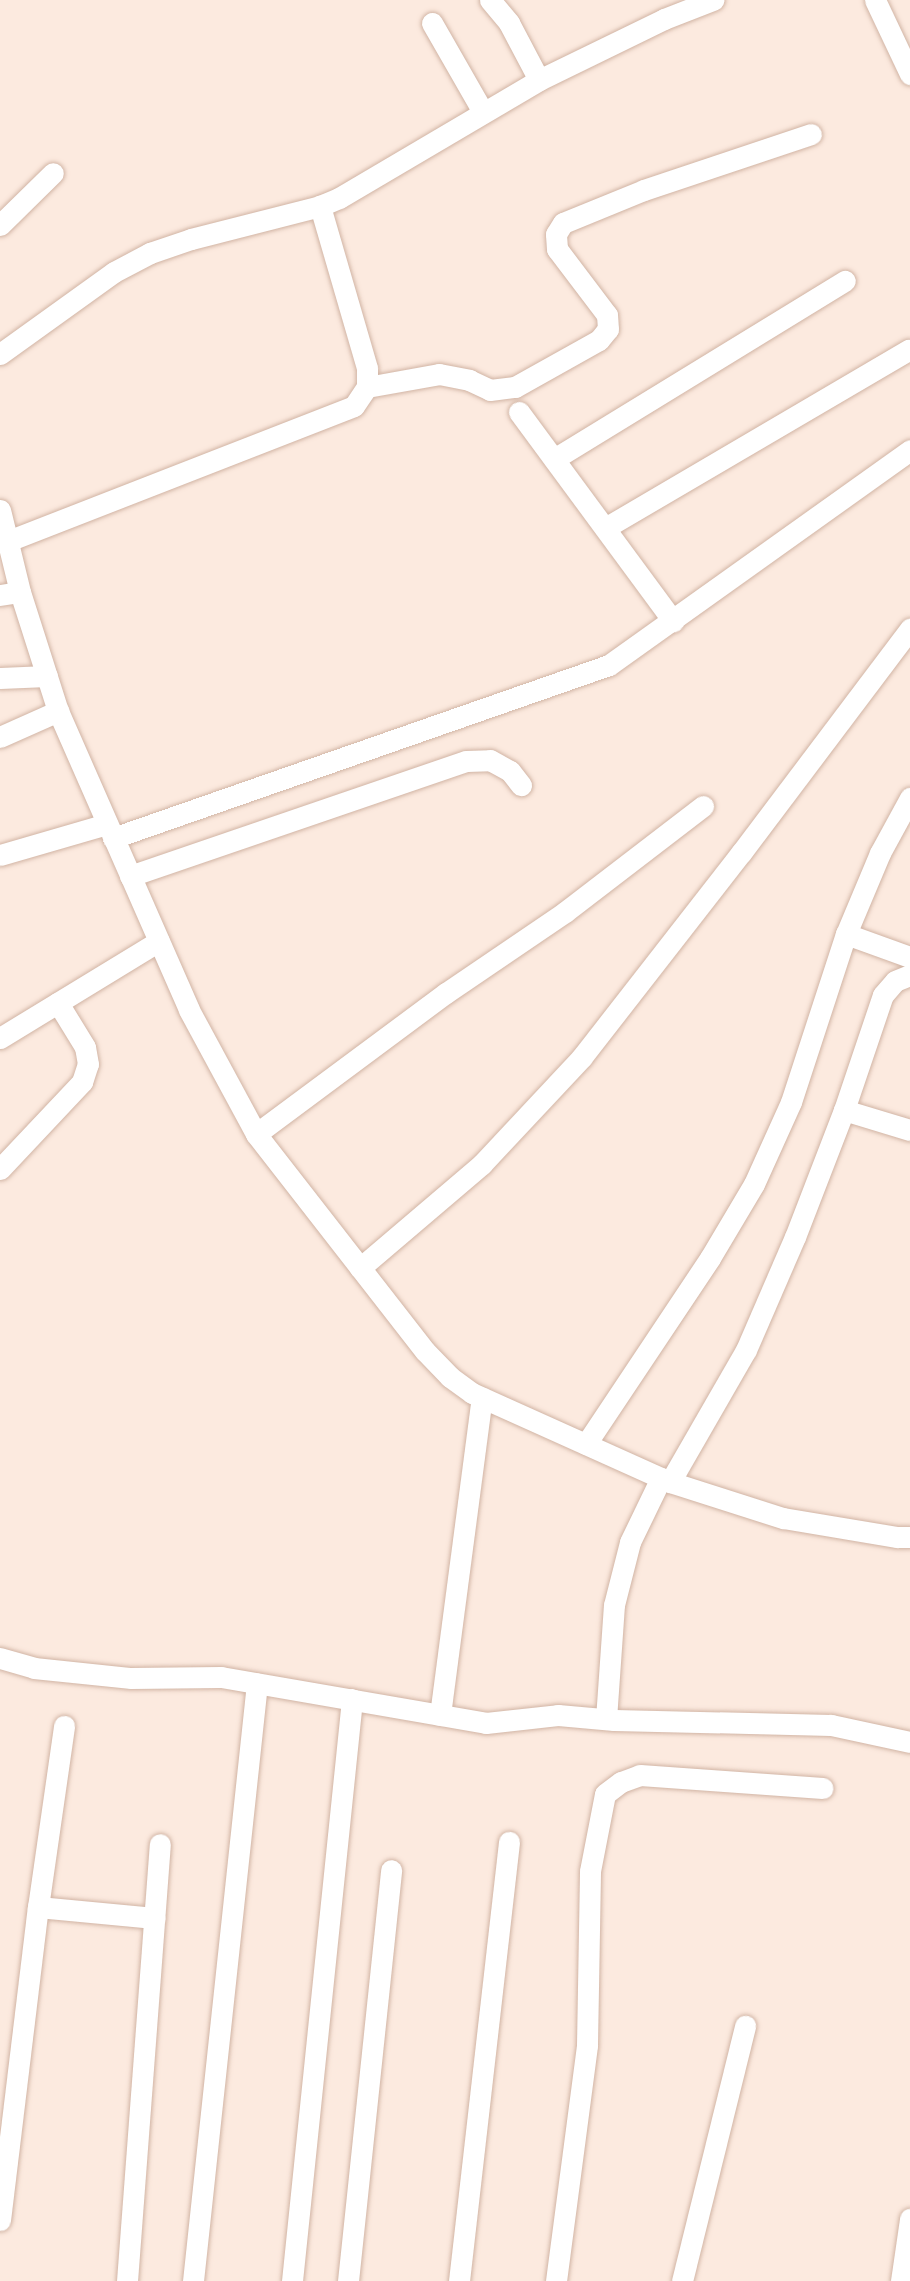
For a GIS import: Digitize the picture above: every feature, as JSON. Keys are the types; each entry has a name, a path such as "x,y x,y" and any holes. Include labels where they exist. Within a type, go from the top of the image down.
{"street":[{"path":"490,0 509,23 539,80"},
{"path":"0,354 114,272 150,253 191,239 320,206 339,198 539,80 664,19 712,0"},
{"path":"874,0 910,74"},
{"path":"432,23 483,112"},
{"path":"367,387 439,374 469,380 490,390 516,387 599,340 608,329 606,315 557,249 556,234 563,223 644,190 811,134"},
{"path":"0,225 53,173"},
{"path":"8,541 354,406 367,387 367,368 320,206"},
{"path":"554,459 845,281"},
{"path":"605,528 909,350"},
{"path":"519,411 672,621"},
{"path":"0,855 110,831 609,665 910,450"},
{"path":"0,510 8,541 10,593 46,676 58,711 189,1010 256,1134 425,1351 450,1377 482,1398 665,1480 783,1518 897,1537 910,1537"},
{"path":"360,1268 482,1164 582,1057 748,844 910,628"},
{"path":"0,678 46,676"},
{"path":"0,737 58,711"},
{"path":"130,876 466,761 490,760 510,771 521,785"},
{"path":"586,1444 652,1341 710,1258 753,1184 791,1102 846,934 880,853 910,798"},
{"path":"256,1134 446,993 566,912 704,806"},
{"path":"846,934 910,957"},
{"path":"0,1038 159,941"},
{"path":"606,1719 614,1605 630,1542 665,1480 746,1350 795,1237 844,1110 883,995 895,981 910,975"},
{"path":"0,1169 82,1082 88,1064 85,1047 58,1003"},
{"path":"844,1110 910,1130"},
{"path":"440,1714 482,1398"},
{"path":"0,1658 34,1668 131,1678 221,1677 486,1723 558,1715 606,1719 831,1725 910,1742"},
{"path":"193,2281 257,1683"},
{"path":"292,2281 352,1699"},
{"path":"0,2220 38,1906 64,1726"},
{"path":"556,2281 587,2045 590,1871 605,1794 621,1782 640,1775 823,1788"},
{"path":"459,2281 509,1842"},
{"path":"127,2281 160,1844"},
{"path":"348,2281 391,1870"},
{"path":"38,1906 154,1918"},
{"path":"682,2281 745,2026"},
{"path":"901,2281 910,2219"}]}
